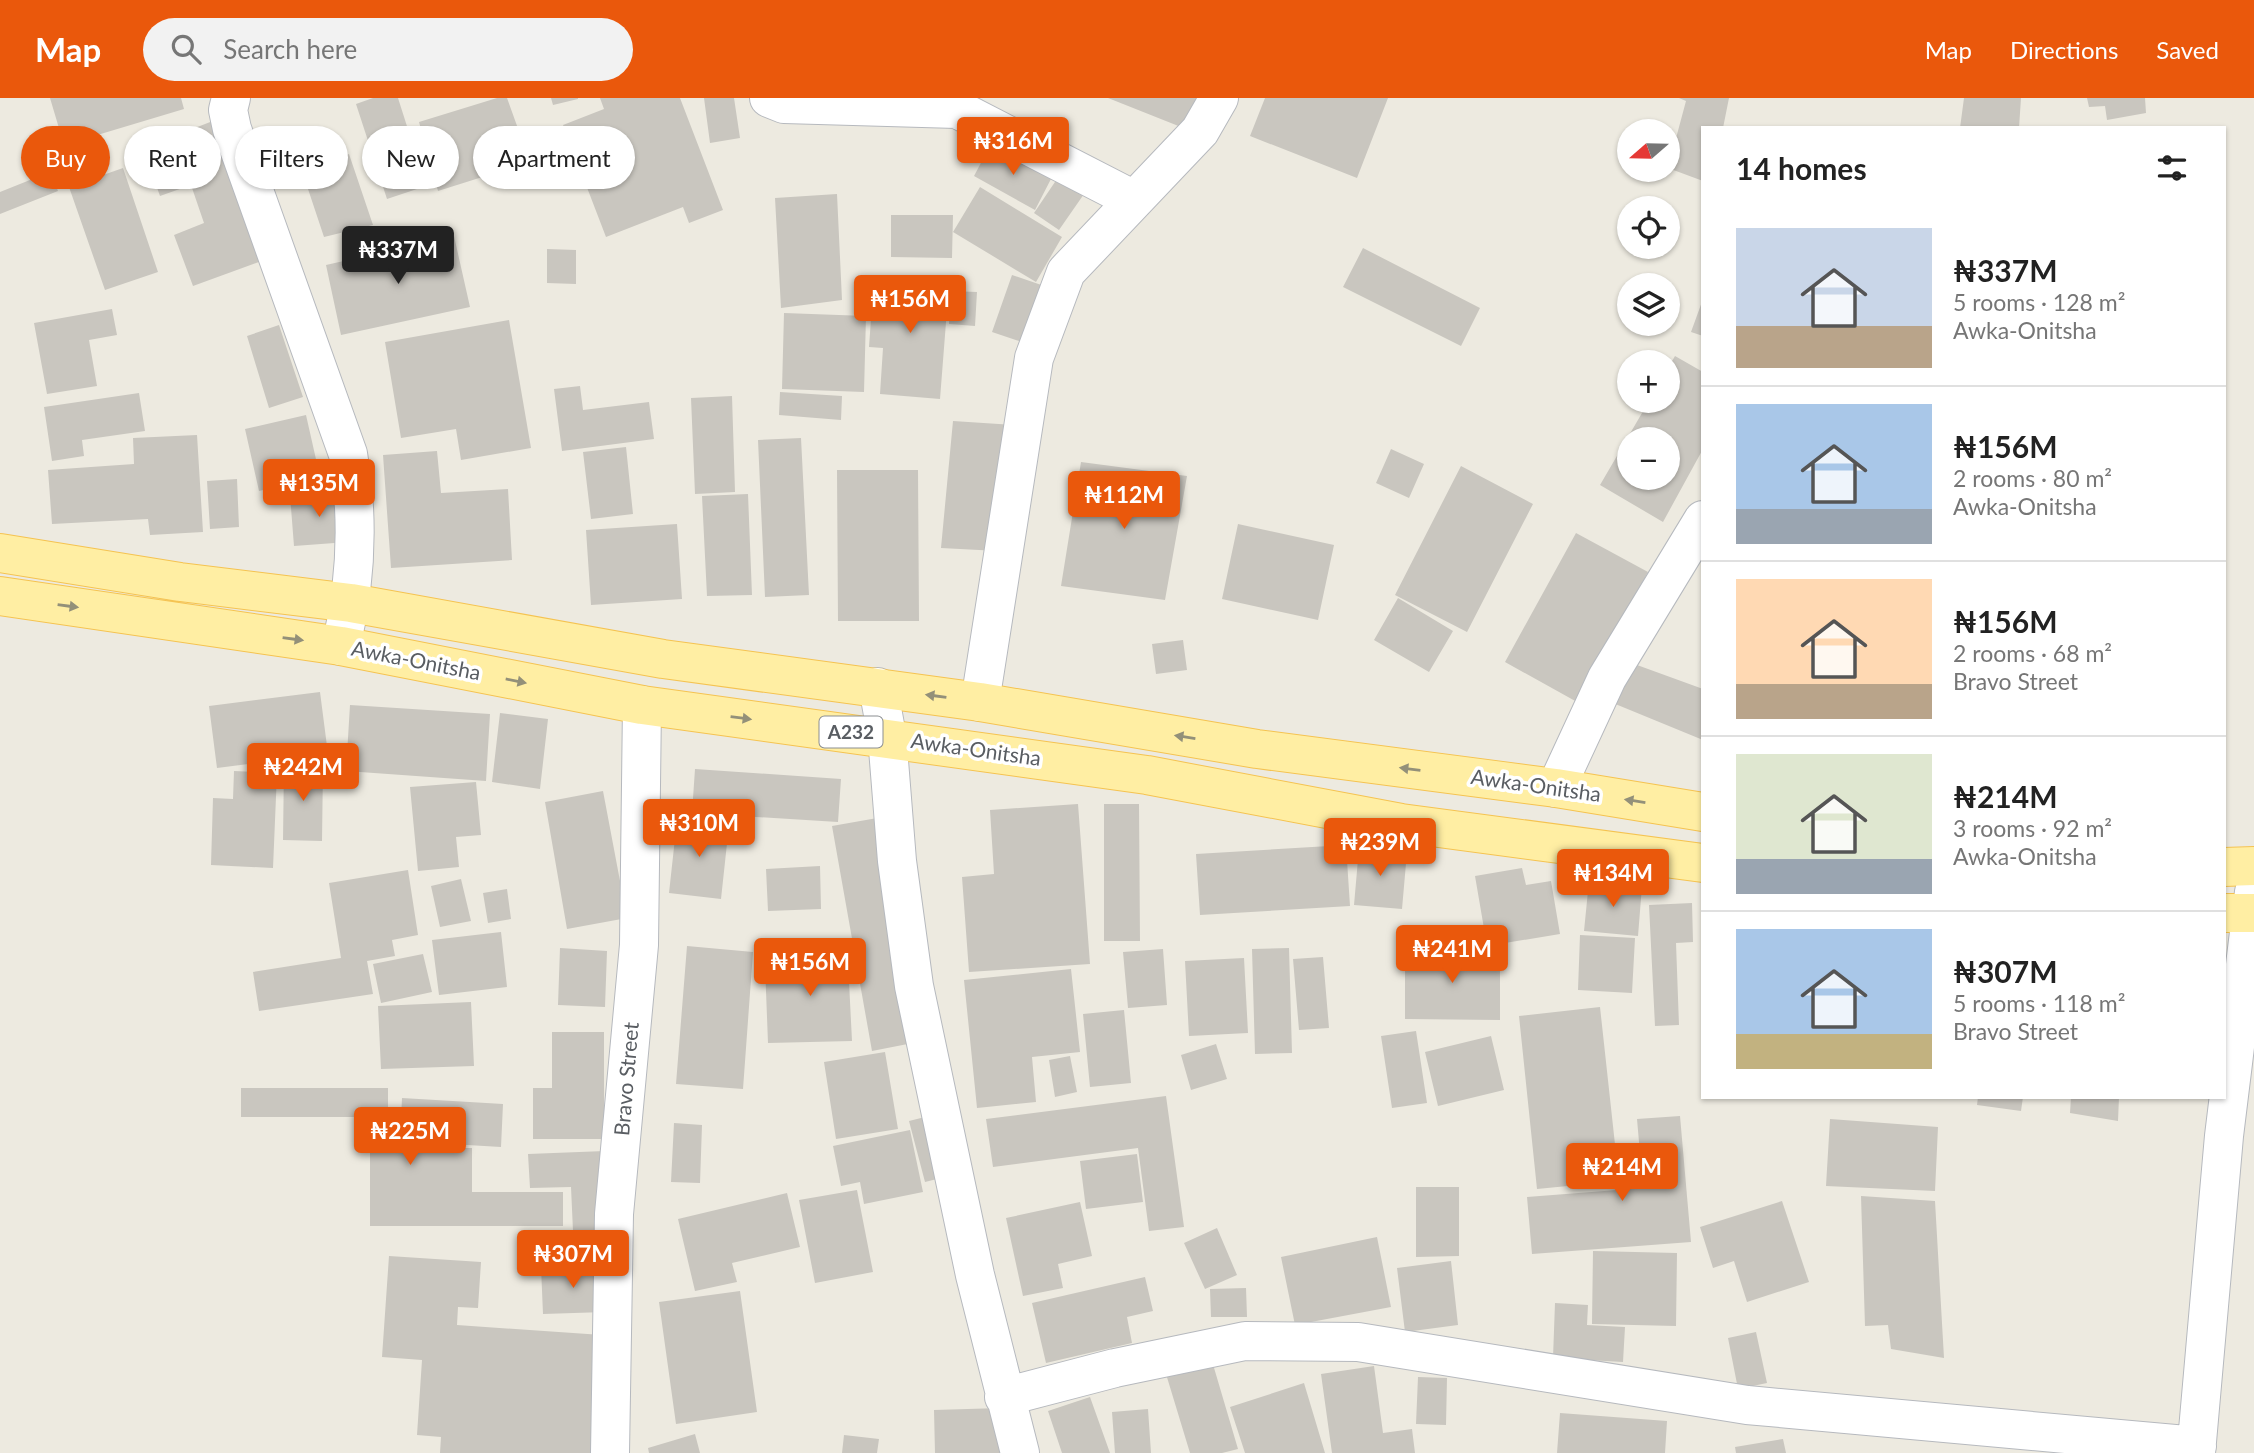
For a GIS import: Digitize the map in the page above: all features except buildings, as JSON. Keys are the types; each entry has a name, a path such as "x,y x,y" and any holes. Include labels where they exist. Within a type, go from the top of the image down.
{"main road":[{"name":"Awka-Onitsha","path":"0,552 180,582 351,603 663,659 980,702 1257,749 1556,788 1701,812"},
{"name":"Awka-Onitsha","path":"0,596 341,646 642,705 887,736 1147,775 1401,824 1701,863"},
{"path":"2226,867 2254,866"}],"street":[{"path":"231,98 228,110 232,129 348,454 356,502 351,603 341,646"},
{"path":"769,98 784,104 957,109 1132,199"},
{"path":"980,702 1034,358 1066,272 1132,199 1200,131 1219,98"},
{"path":"1556,788 1607,678 1701,523"},
{"path":"878,687 887,736 897,861 914,986 952,1174 1004,1397 1020,1453"},
{"name":"Bravo Street","path":"610,1453 614,1214 639,946 642,705"},
{"path":"1004,1397 1115,1368 1245,1341 1358,1342 1747,1405 2197,1450 2246,908"}]}
